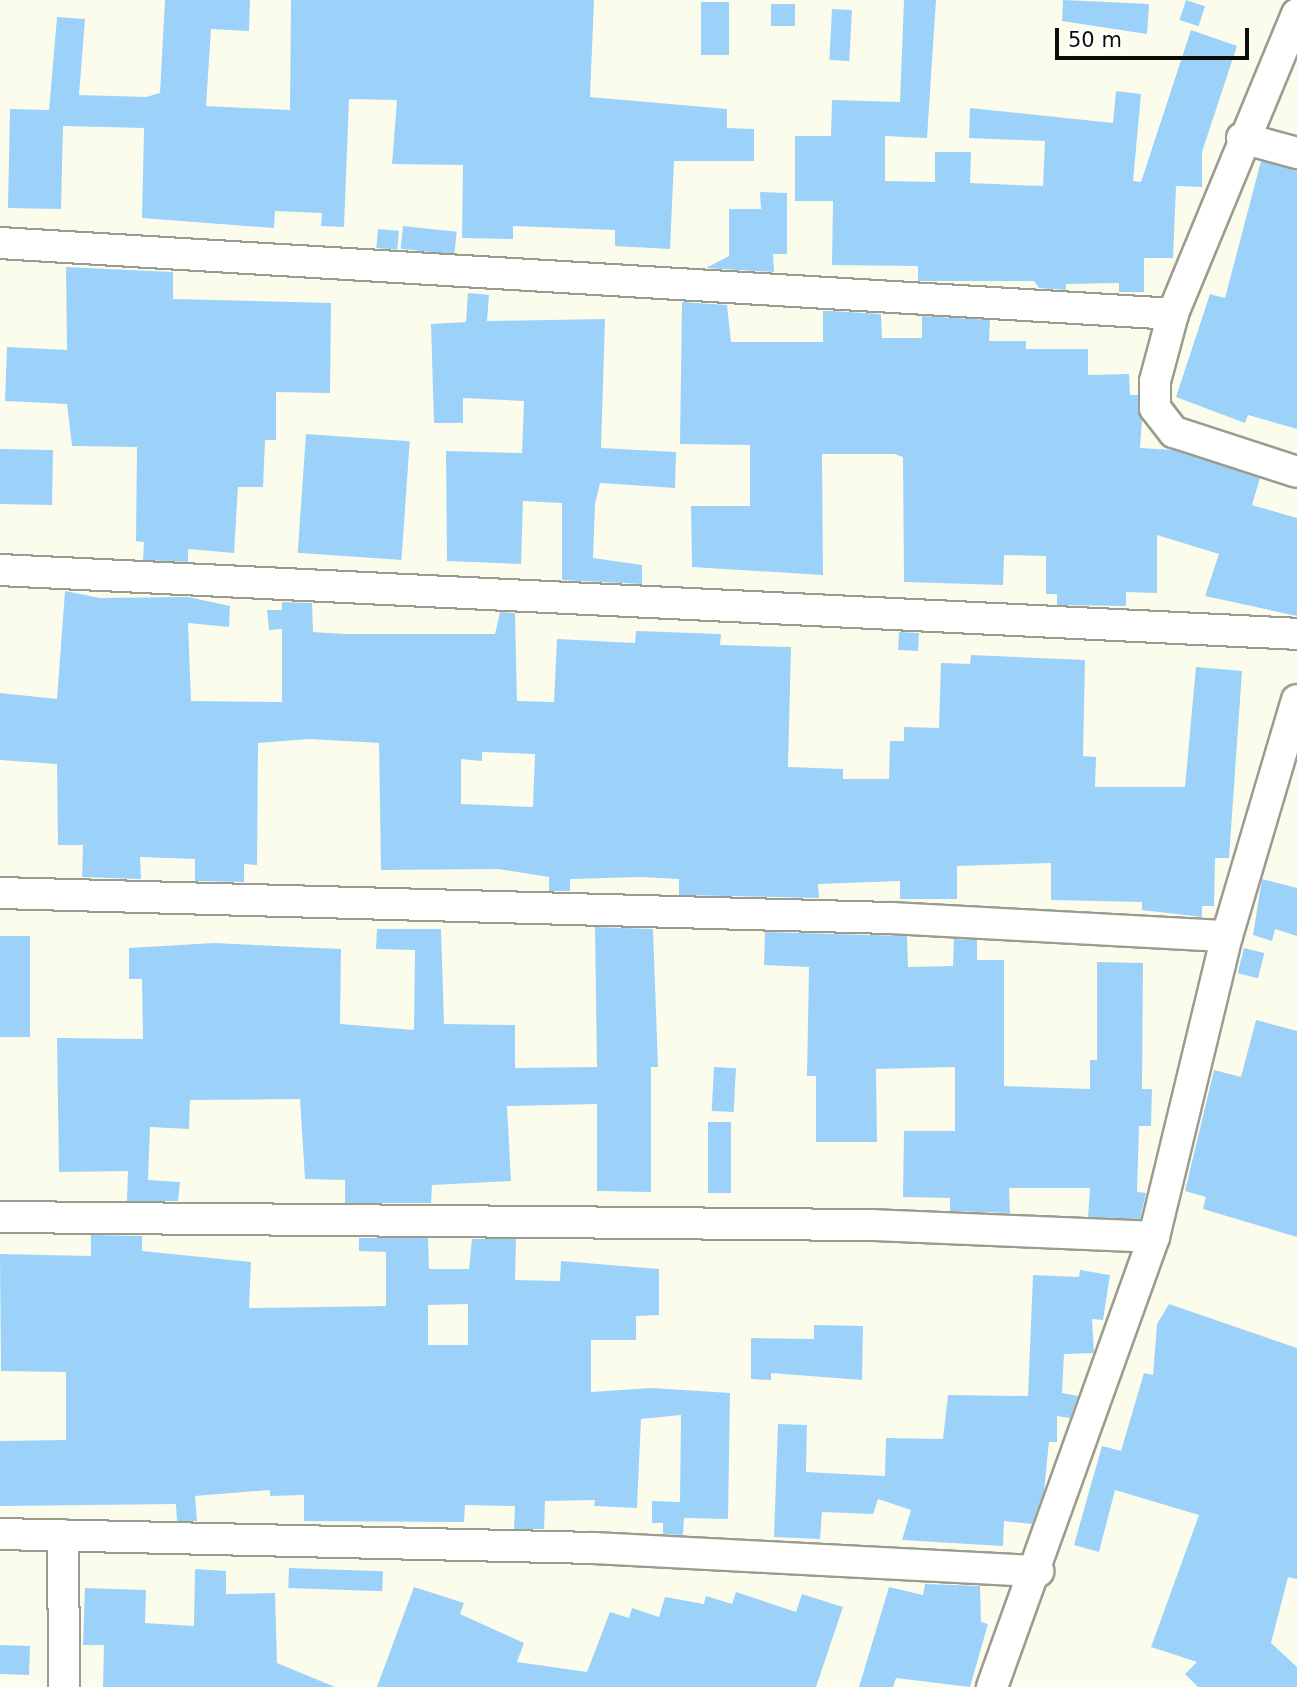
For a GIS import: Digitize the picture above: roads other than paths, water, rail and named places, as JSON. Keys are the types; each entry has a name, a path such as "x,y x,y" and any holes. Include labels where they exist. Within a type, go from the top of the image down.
{"street":[{"path":"1279,0 1297,5"},
{"path":"1297,14 1242,138 1173,314 1155,381 1155,408 1174,432 1297,472"},
{"path":"1242,138 1297,153"},
{"path":"0,243 1173,314"},
{"path":"0,570 1297,634"},
{"path":"992,1687 1038,1571 1154,1237 1227,936 1297,700"},
{"path":"0,893 892,918 1227,936"},
{"path":"0,1217 872,1224 1154,1237"},
{"path":"0,1534 594,1548 1038,1571"},
{"path":"63,1535 64,1687"}]}
